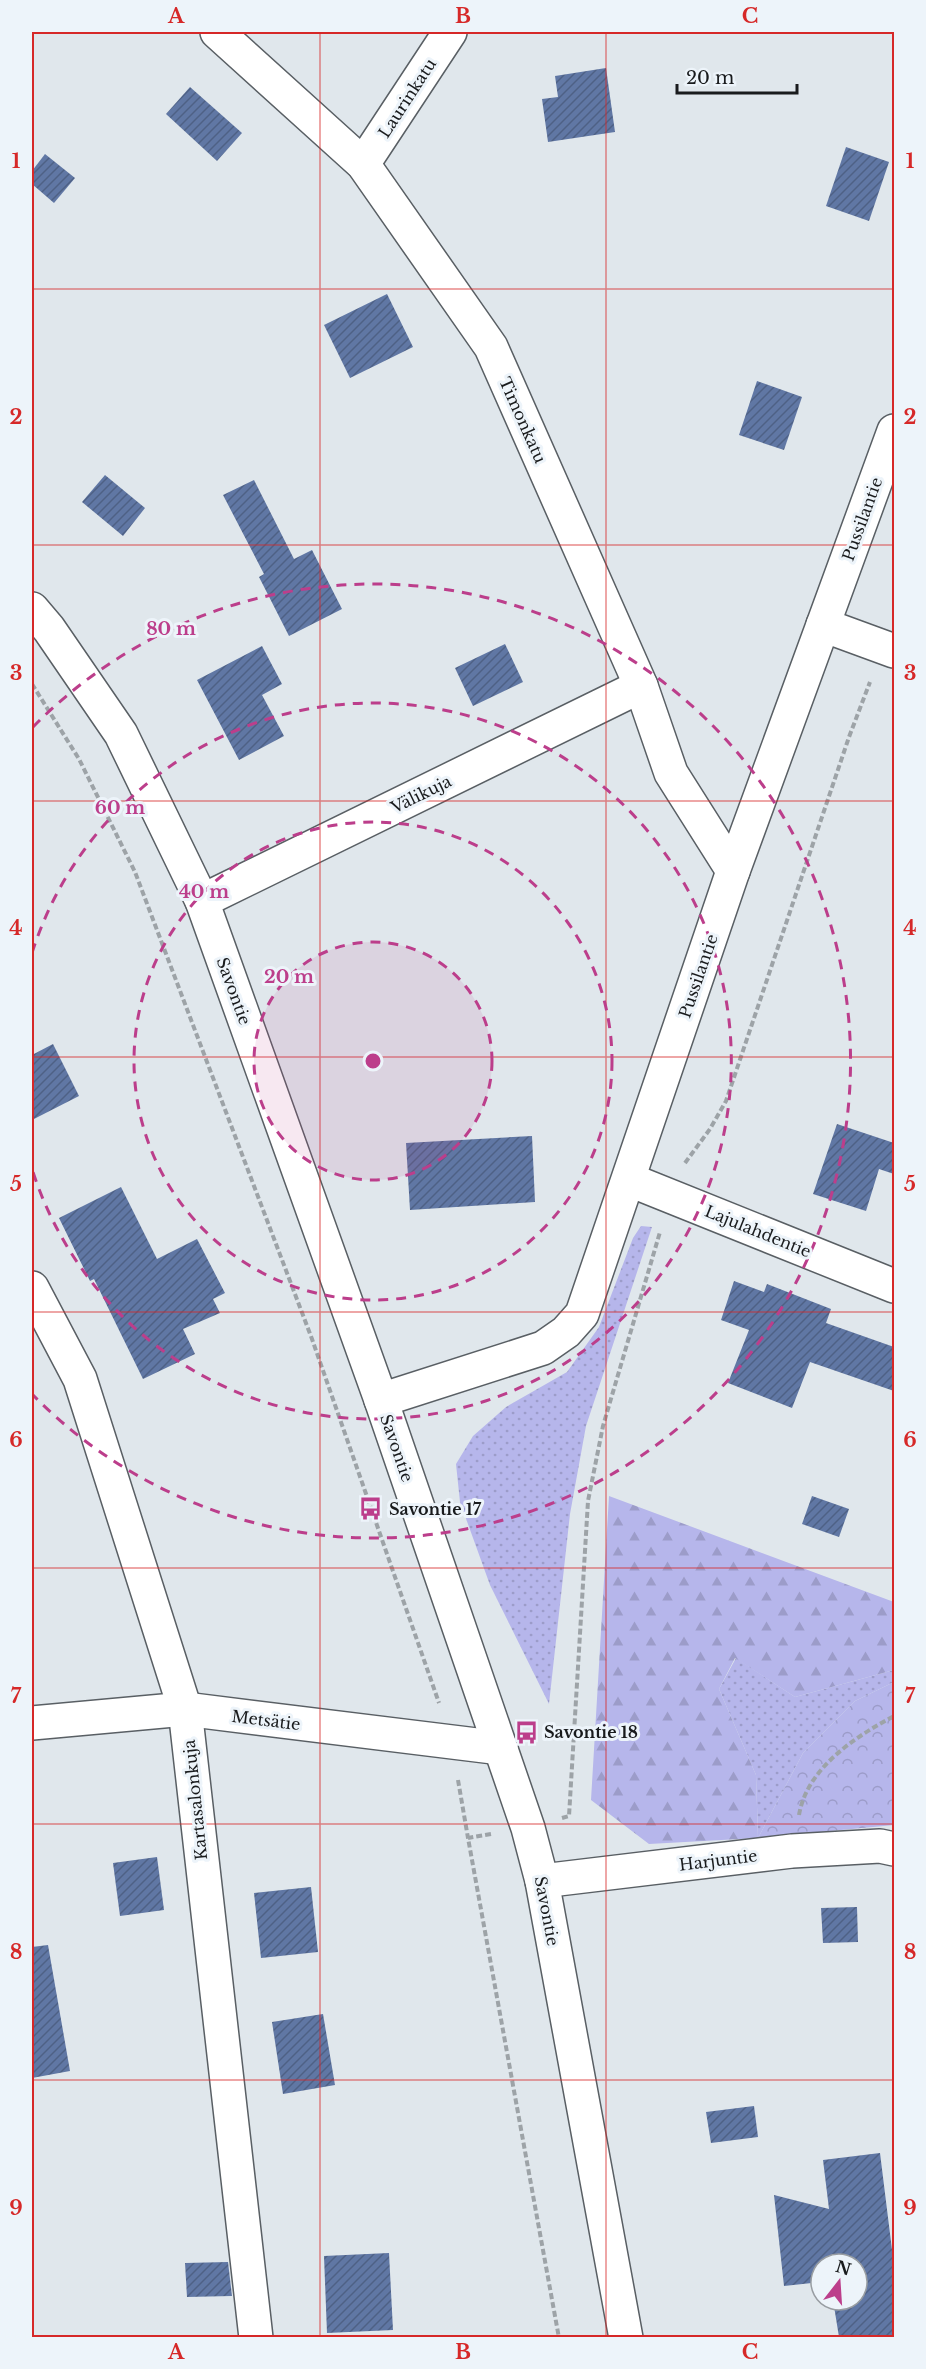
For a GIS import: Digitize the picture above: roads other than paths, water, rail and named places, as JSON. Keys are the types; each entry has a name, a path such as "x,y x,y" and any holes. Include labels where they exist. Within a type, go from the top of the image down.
{"street":[{"name":"Timonkatu","path":"217,32 363,164 491,347 641,686 671,773 733,871"},
{"name":"Laurinkatu","path":"363,164 450,32"},
{"name":"Pussilantie","path":"381,1400 543,1348 566,1332 582,1314 630,1180 733,871 894,431"},
{"name":"Savontie","path":"32,609 49,629 121,734 202,901 381,1400 501,1748 528,1828 542,1881 626,2337"},
{"path":"823,625 894,651"},
{"name":"Välikuja","path":"202,901 641,686"},
{"name":"Lajulahdentie","path":"630,1180 892,1277"},
{"name":"Kartasalonkuja","path":"32,1288 80,1379 185,1709 256,2337"},
{"name":"Metsätie","path":"32,1723 185,1709 501,1748"},
{"name":"Harjuntie","path":"542,1881 792,1851 880,1846 894,1850"}],"place":[{"name":"Savontie 17","path":"371,1509"},
{"name":"Savontie 18","path":"526,1732"}]}
